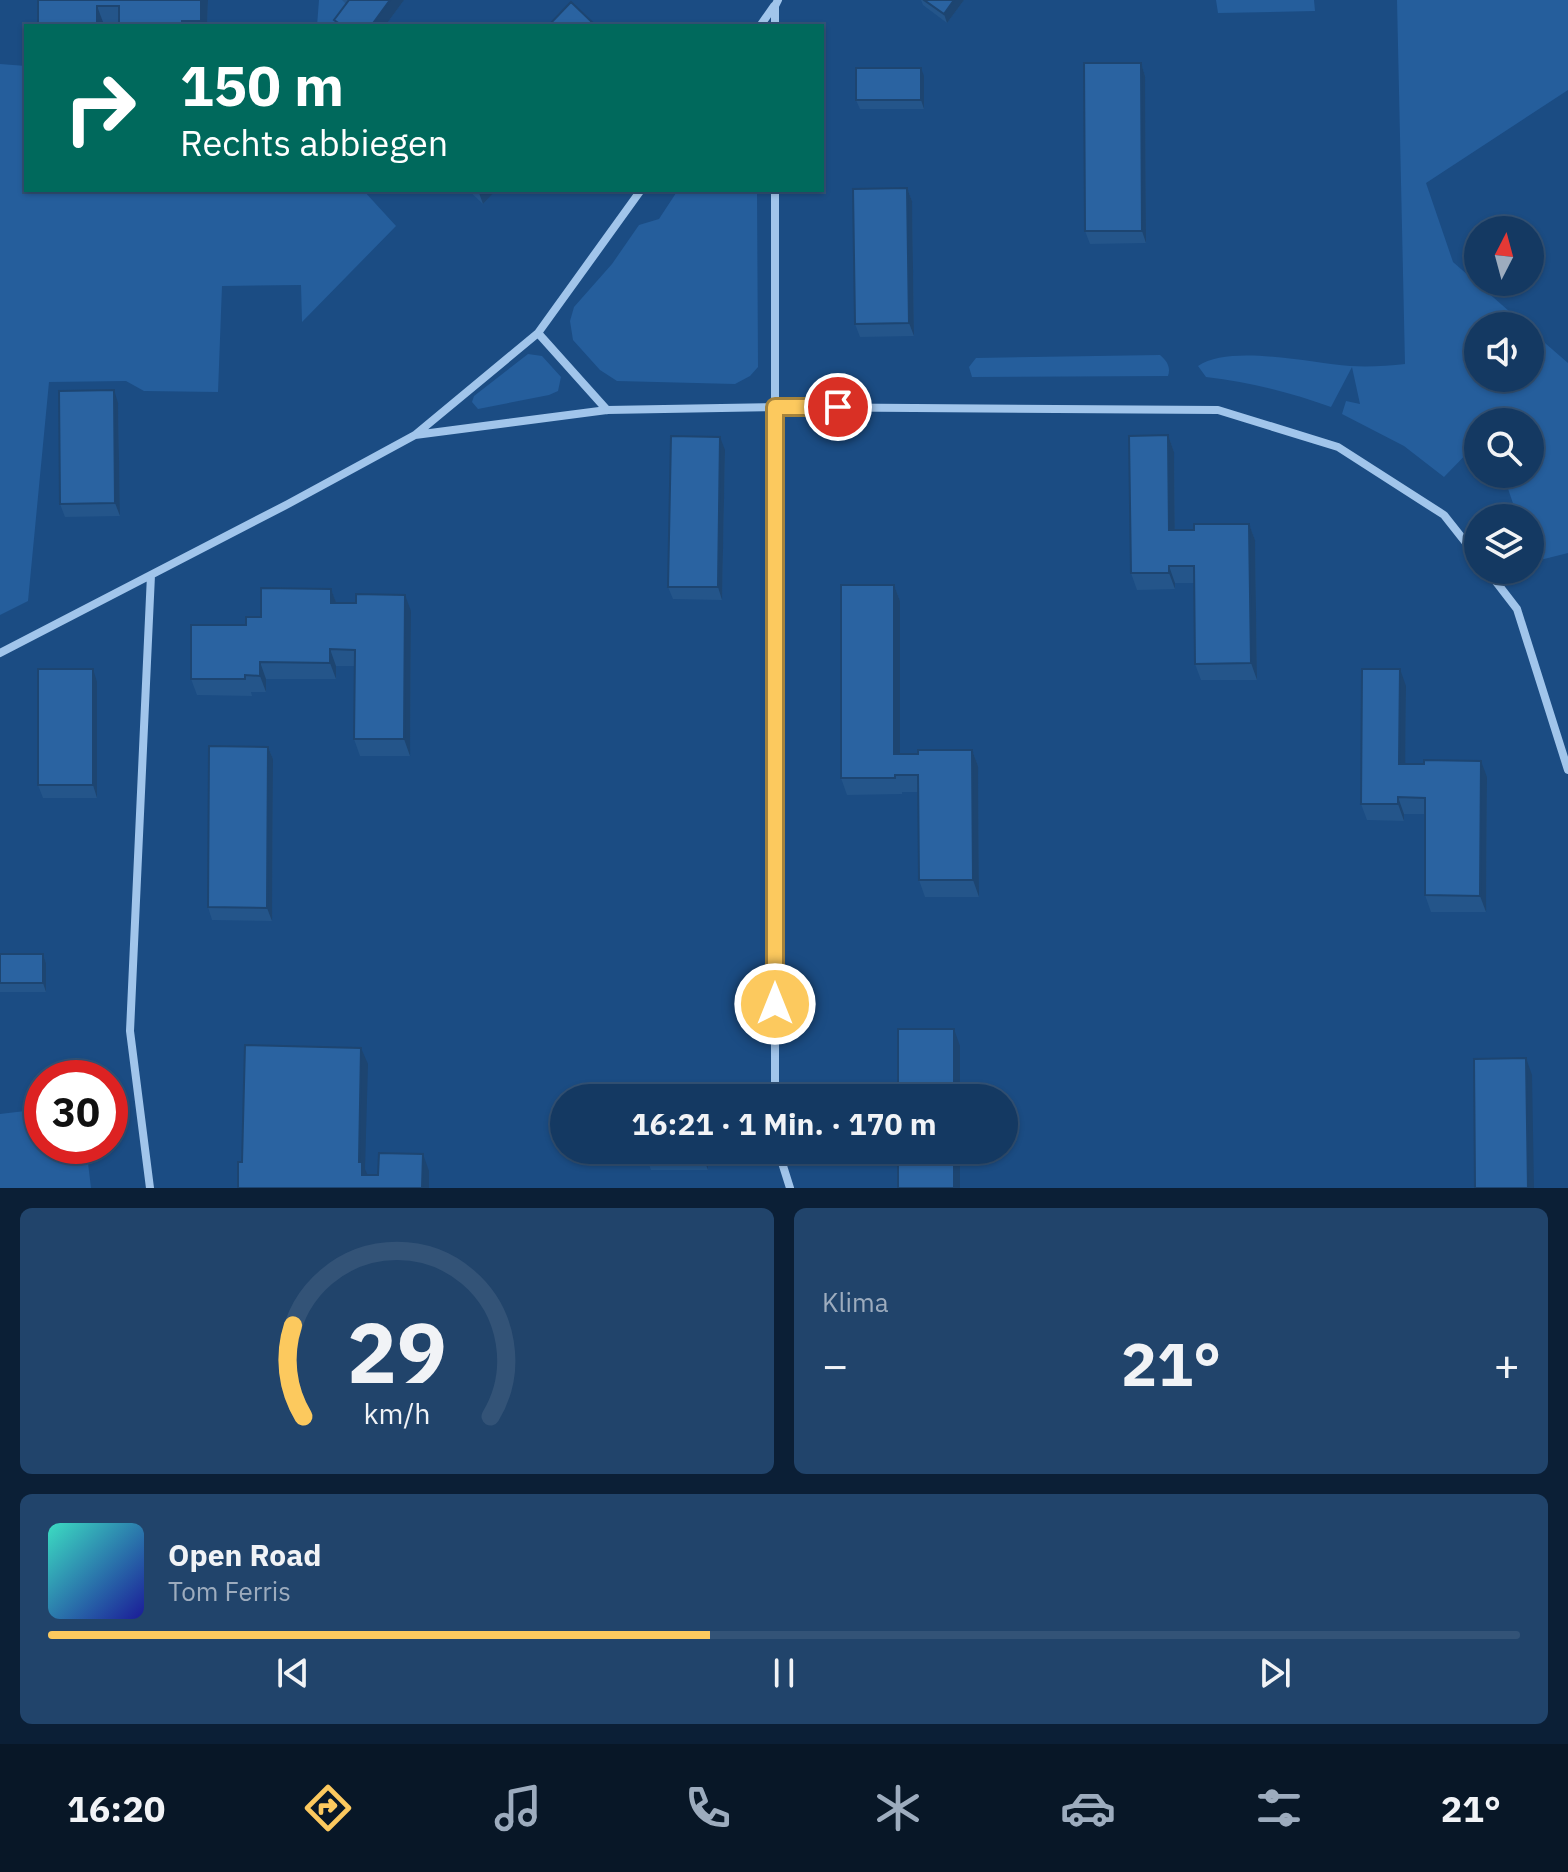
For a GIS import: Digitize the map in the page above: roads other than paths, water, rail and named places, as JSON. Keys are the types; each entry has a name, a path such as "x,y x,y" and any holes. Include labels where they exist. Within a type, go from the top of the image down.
{"street":[{"path":"761,24 776,3"},
{"path":"775,24 776,3"},
{"path":"0,653 415,435 538,333 640,192"},
{"path":"775,192 775,1084"},
{"path":"538,333 607,410"},
{"path":"415,435 607,410 775,407 1218,410 1338,447 1444,515 1464,540"},
{"path":"150,1188 130,1031 151,575"},
{"path":"1498,584 1517,609 1568,770"},
{"path":"782,1164 790,1188"}]}
